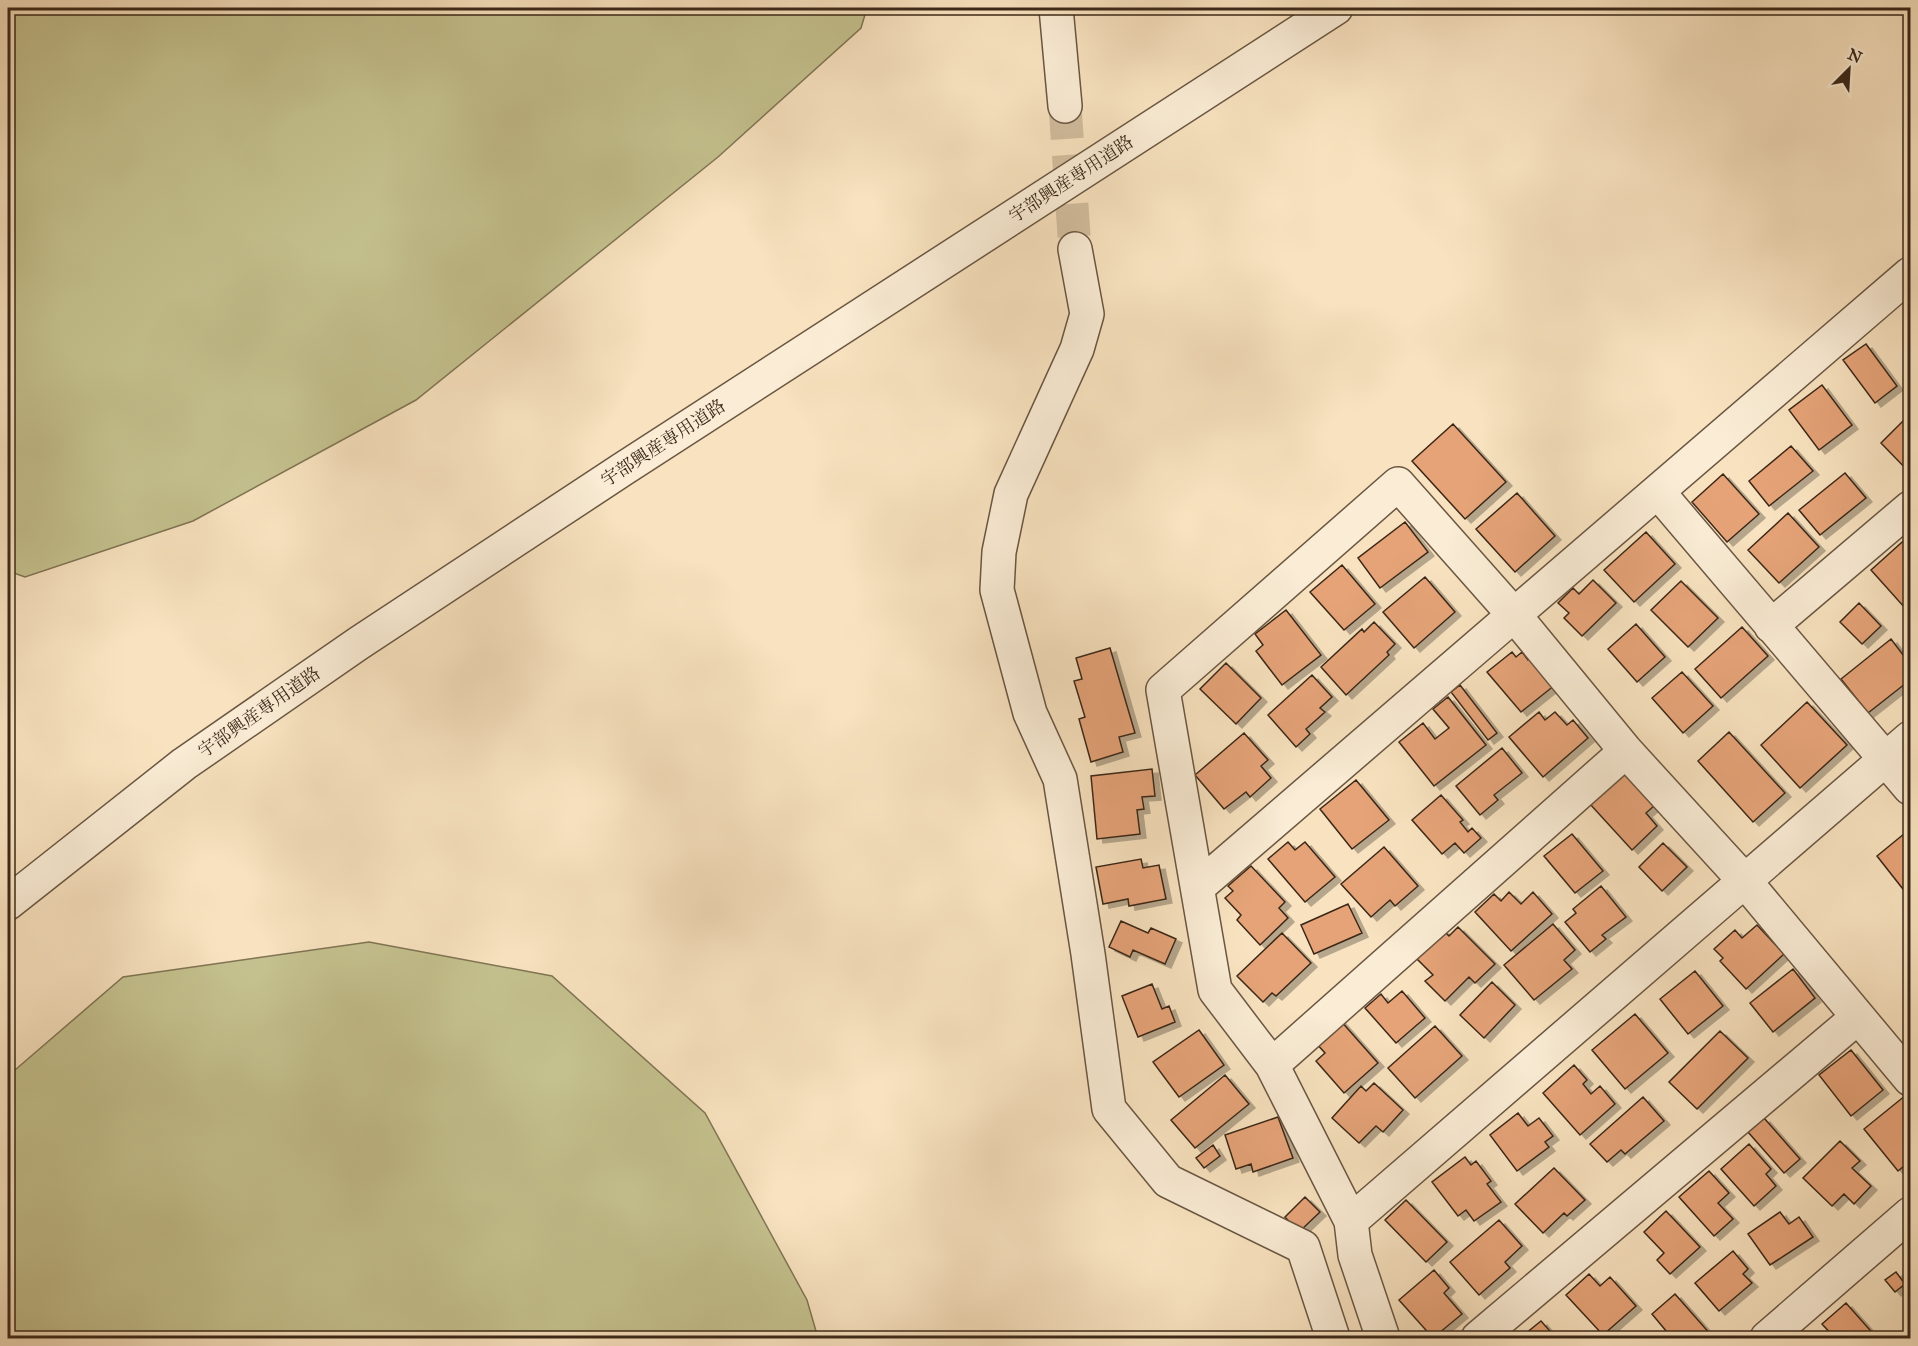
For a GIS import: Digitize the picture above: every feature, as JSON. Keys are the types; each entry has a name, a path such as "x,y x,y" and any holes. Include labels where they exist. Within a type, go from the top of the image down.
{"street":[{"path":"1056,8 1065,106"},
{"name":"宇部興産専用道路","path":"8,903 184,764 359,643 623,469 1336,8"},
{"path":"1075,249 1087,314 1077,350 1011,494 999,552 997,590 1030,713 1060,779 1088,954 1109,1109 1168,1181 1303,1247 1332,1338"},
{"path":"1198,887 1911,274"},
{"path":"1383,1338 1355,1255 1351,1221 1272,1065 1215,990 1163,690 1398,484 1515,616 1626,751 1744,880 1911,1079"},
{"path":"1658,492 1911,788"},
{"path":"1771,626 1911,508"},
{"path":"1351,1221 1911,738"},
{"path":"1272,1065 1626,751"},
{"path":"1478,1338 1858,1017"},
{"path":"1767,1338 1911,1214"}],"shaded area":[{"path":"8,8 867,8 861,28 718,157 416,400 193,521 25,577 8,571"},
{"path":"369,942 552,976 705,1113 807,1300 818,1338 8,1338 8,1076 123,977"}],"building":[{"path":"1866,344 1897,386 1875,403 1843,360"},
{"path":"1822,385 1852,425 1819,450 1789,410"},
{"path":"1910,414 1910,473 1881,443"},
{"path":"1453,424 1506,482 1465,519 1412,461"},
{"path":"1791,446 1813,471 1769,506 1749,481"},
{"path":"1845,473 1866,498 1820,535 1799,510"},
{"path":"1723,474 1759,514 1727,542 1692,502"},
{"path":"1517,493 1555,536 1515,572 1476,529"},
{"path":"1788,513 1819,547 1779,583 1748,550"},
{"path":"1405,522 1428,552 1380,588 1358,558"},
{"path":"1646,532 1675,564 1634,602 1604,570"},
{"path":"1910,535 1910,603 1905,608 1871,570"},
{"path":"1342,565 1375,604 1344,630 1310,592"},
{"path":"1425,577 1455,612 1414,648 1383,612"},
{"path":"1593,580 1616,603 1582,636 1564,618 1569,613 1558,603 1573,588 1579,594"},
{"path":"1681,581 1718,618 1688,647 1651,610"},
{"path":"1859,603 1881,626 1862,644 1840,622"},
{"path":"1286,610 1321,655 1282,685 1256,651 1263,645 1255,634"},
{"path":"1374,622 1395,644 1387,652 1389,655 1346,695 1321,667 1362,629 1364,632"},
{"path":"1636,624 1665,657 1637,682 1608,649"},
{"path":"1742,627 1768,656 1721,698 1695,669"},
{"path":"1891,639 1910,664 1910,680 1868,713 1841,679"},
{"path":"1110,648 1135,733 1119,737 1123,752 1091,762 1079,719 1085,717 1074,681 1082,679 1076,658"},
{"path":"1512,652 1516,657 1522,652 1528,660 1532,657 1555,685 1521,712 1487,672"},
{"path":"1226,663 1261,698 1236,724 1200,689"},
{"path":"1682,672 1713,706 1683,733 1652,698"},
{"path":"1312,675 1332,697 1320,708 1325,712 1306,729 1310,734 1296,747 1268,715"},
{"path":"1460,685 1497,733 1488,740 1451,692"},
{"path":"1448,697 1486,745 1434,786 1399,742 1423,723 1435,739 1449,728 1433,709"},
{"path":"1807,702 1847,745 1800,788 1761,745"},
{"path":"1539,712 1545,720 1555,712 1567,725 1573,720 1588,738 1543,777 1509,737"},
{"path":"1729,732 1785,793 1753,822 1698,761"},
{"path":"1244,733 1268,760 1261,766 1271,778 1250,797 1246,792 1224,809 1195,775"},
{"path":"1502,748 1522,773 1494,795 1498,800 1480,815 1456,786"},
{"path":"1152,769 1155,796 1142,797 1144,809 1137,810 1140,834 1097,839 1091,776"},
{"path":"1624,773 1655,805 1646,813 1657,826 1632,850 1590,804"},
{"path":"1356,780 1389,820 1352,849 1320,809"},
{"path":"1441,795 1463,820 1460,822 1468,832 1472,828 1481,838 1464,853 1455,843 1442,854 1412,820"},
{"path":"1910,829 1910,898 1877,856"},
{"path":"1572,834 1603,871 1575,893 1544,856"},
{"path":"1288,842 1295,850 1305,842 1335,877 1305,902 1268,859"},
{"path":"1663,843 1687,867 1662,891 1639,867"},
{"path":"1384,847 1418,886 1395,906 1390,900 1371,917 1341,884"},
{"path":"1141,859 1143,868 1159,865 1166,899 1129,906 1128,899 1103,904 1096,867"},
{"path":"1251,866 1285,902 1279,908 1288,918 1260,945 1237,920 1241,915 1225,898 1233,891 1228,886"},
{"path":"1601,886 1626,917 1602,935 1606,939 1590,952 1565,922 1576,913 1573,909"},
{"path":"1509,892 1521,904 1533,892 1552,914 1511,951 1475,912 1494,894 1501,901"},
{"path":"1348,904 1362,933 1314,954 1301,925"},
{"path":"1121,921 1148,933 1151,928 1176,939 1165,964 1133,950 1130,957 1109,947"},
{"path":"1553,924 1575,950 1564,960 1572,969 1534,1000 1504,965"},
{"path":"1757,925 1784,954 1746,989 1720,961 1723,958 1714,949 1735,930 1742,938"},
{"path":"1458,927 1495,964 1475,983 1469,977 1445,1001 1425,981 1433,975 1415,957 1443,930 1449,936"},
{"path":"1282,933 1311,963 1276,996 1272,993 1263,1002 1237,976"},
{"path":"1793,969 1815,998 1773,1032 1750,1003"},
{"path":"1695,971 1723,1006 1688,1034 1660,999"},
{"path":"1492,982 1515,1005 1484,1038 1460,1015"},
{"path":"1152,984 1162,1009 1169,1006 1175,1022 1138,1037 1122,996"},
{"path":"1402,991 1425,1018 1396,1043 1365,1008 1381,994 1388,1003"},
{"path":"1635,1014 1668,1053 1625,1089 1592,1050"},
{"path":"1340,1020 1378,1063 1344,1093 1316,1061 1325,1053 1315,1042"},
{"path":"1435,1026 1462,1056 1415,1098 1388,1068"},
{"path":"1199,1030 1224,1065 1179,1097 1153,1062"},
{"path":"1720,1031 1748,1058 1697,1109 1669,1082"},
{"path":"1851,1050 1883,1090 1851,1116 1819,1075"},
{"path":"1574,1065 1587,1080 1583,1084 1591,1094 1600,1086 1615,1104 1580,1135 1543,1093"},
{"path":"1225,1075 1249,1104 1195,1148 1171,1120"},
{"path":"1374,1083 1403,1110 1383,1132 1376,1126 1359,1143 1332,1118 1361,1086 1366,1091"},
{"path":"1906,1095 1910,1101 1910,1161 1898,1171 1864,1129"},
{"path":"1643,1097 1664,1121 1625,1154 1621,1150 1607,1162 1590,1144"},
{"path":"1518,1113 1528,1126 1539,1118 1553,1136 1545,1142 1549,1147 1517,1171 1490,1135"},
{"path":"1278,1117 1293,1158 1253,1172 1251,1164 1236,1169 1225,1135"},
{"path":"1764,1118 1800,1159 1784,1173 1748,1132"},
{"path":"1840,1141 1860,1161 1852,1168 1871,1186 1854,1204 1844,1194 1832,1206 1803,1178"},
{"path":"1749,1144 1771,1169 1766,1174 1776,1186 1754,1206 1721,1169"},
{"path":"1213,1145 1220,1156 1204,1168 1196,1158"},
{"path":"1465,1157 1471,1165 1476,1161 1491,1181 1487,1184 1501,1202 1474,1221 1466,1210 1458,1216 1432,1182"},
{"path":"1554,1168 1585,1200 1567,1216 1564,1213 1543,1233 1515,1204"},
{"path":"1709,1171 1729,1193 1718,1203 1733,1219 1714,1236 1679,1197"},
{"path":"1305,1197 1320,1212 1299,1232 1285,1217"},
{"path":"1406,1200 1447,1242 1426,1262 1385,1220"},
{"path":"1666,1211 1700,1247 1670,1274 1657,1260 1664,1253 1644,1232"},
{"path":"1780,1212 1789,1224 1799,1217 1813,1237 1770,1265 1748,1234"},
{"path":"1499,1220 1522,1246 1505,1262 1510,1268 1479,1295 1450,1262"},
{"path":"1733,1251 1748,1269 1743,1274 1752,1283 1719,1311 1695,1283"},
{"path":"1434,1270 1449,1288 1444,1293 1462,1314 1433,1338 1399,1300"},
{"path":"1896,1272 1905,1284 1895,1292 1885,1280"},
{"path":"1589,1274 1600,1286 1610,1277 1636,1306 1603,1335 1566,1295"},
{"path":"1675,1294 1712,1336 1709,1338 1672,1338 1652,1314"},
{"path":"1846,1303 1877,1338 1835,1338 1822,1324"},
{"path":"1541,1321 1556,1338 1520,1338"}],"tunnel":[{"path":"1065,106 1075,249"}]}
